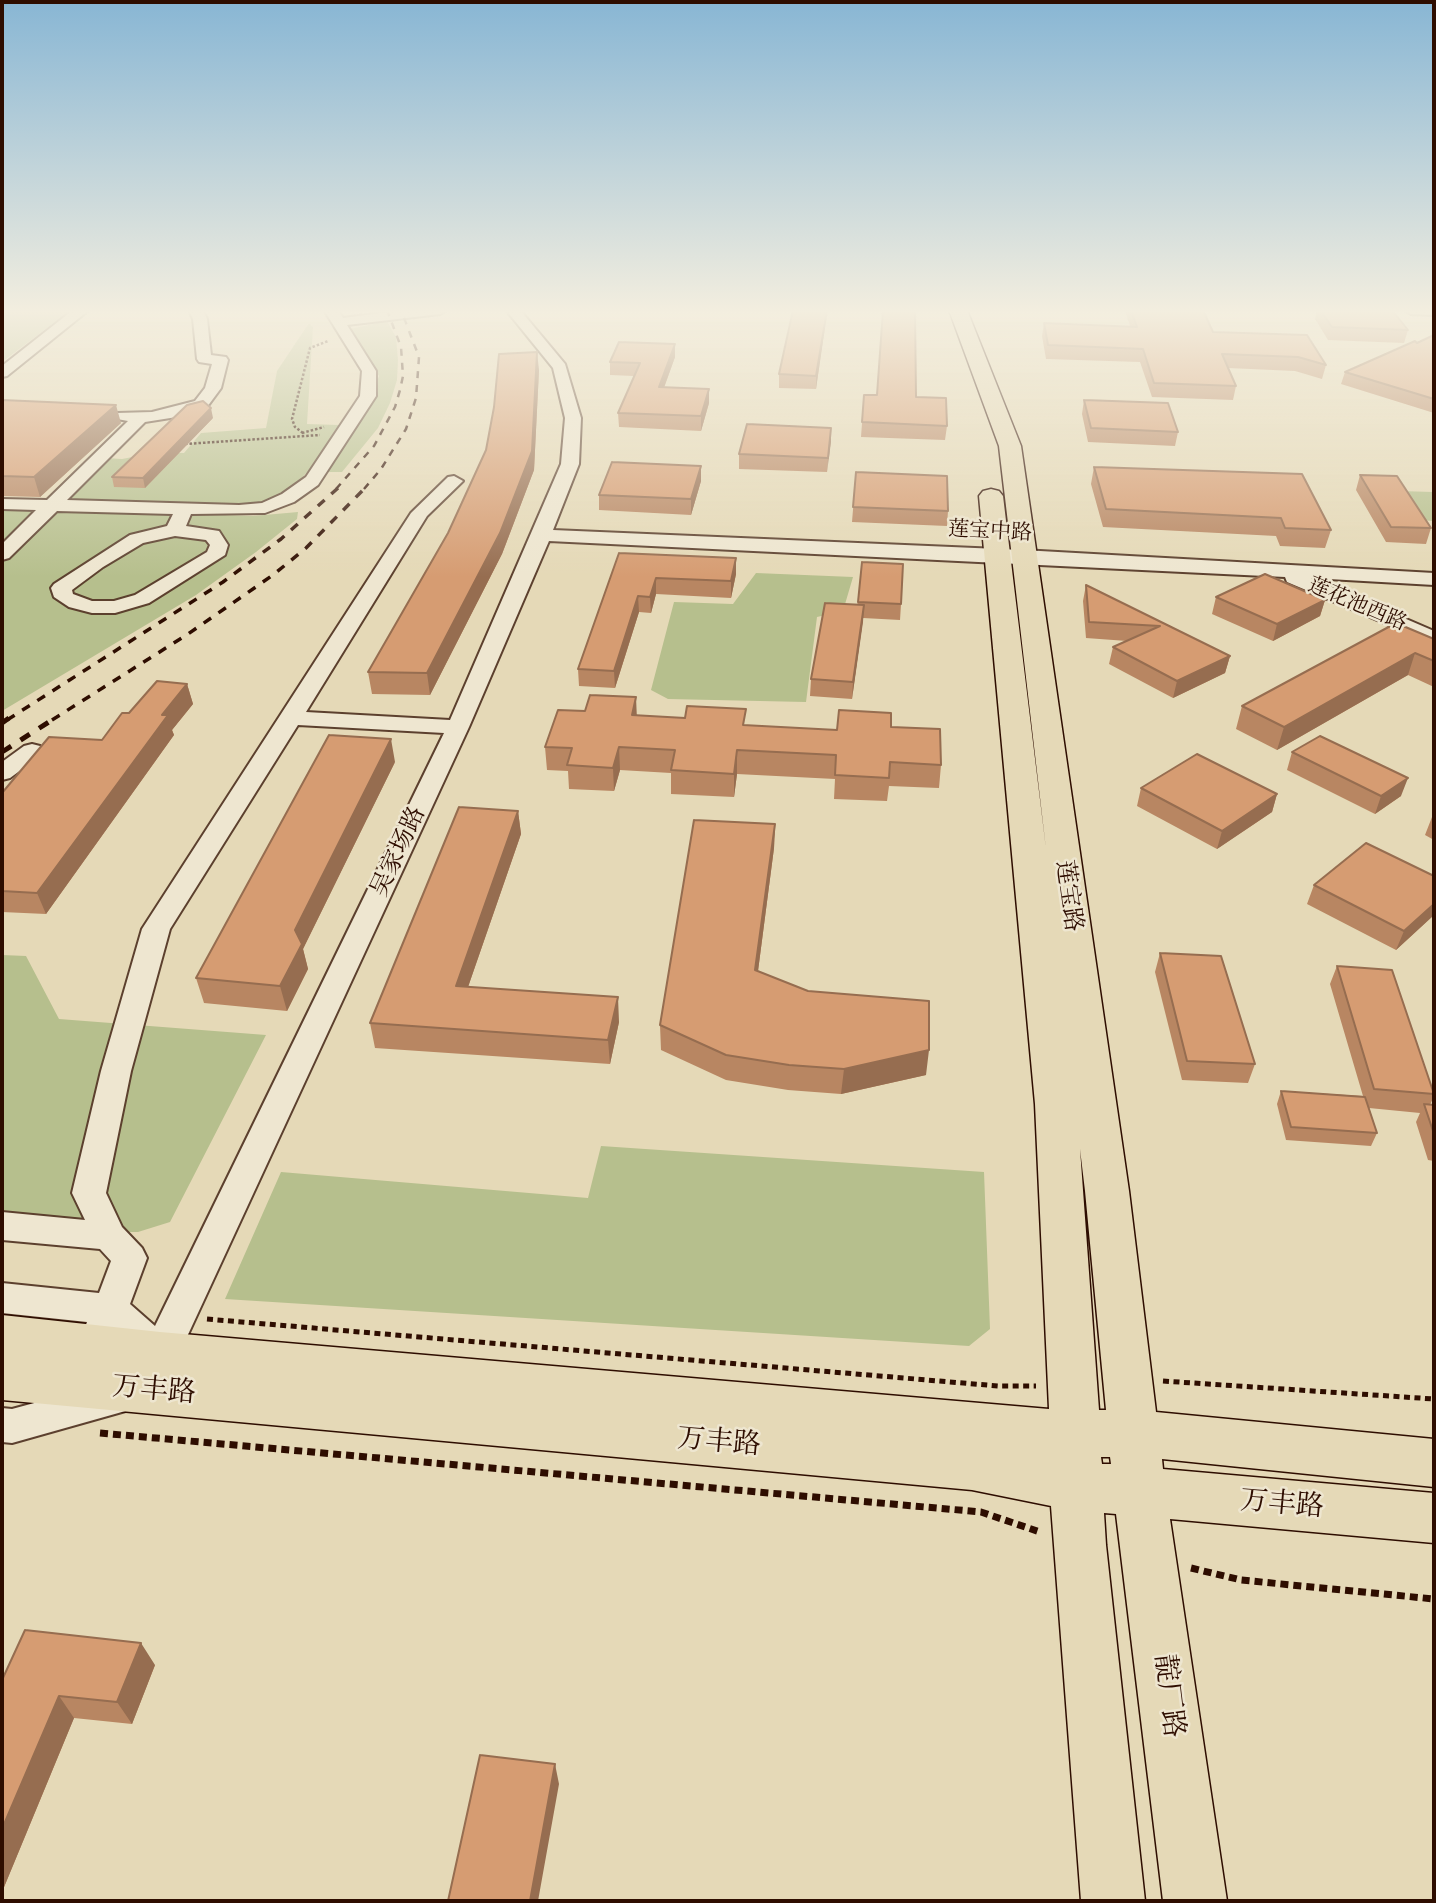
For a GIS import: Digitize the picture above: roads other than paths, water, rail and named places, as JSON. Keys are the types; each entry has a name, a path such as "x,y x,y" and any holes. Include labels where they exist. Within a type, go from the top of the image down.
{"main road":[{"name":"莲宝路","path":"969,399 988,455 1009,555 1105,1177 1140,1492"},
{"name":"莲宝路","path":"992,399 1010,446 1009,555 1056,1104 1079,1545 1113,1901"},
{"name":"万丰路","path":"2,1336 104,1327 161,1353 972,1466 1073,1435 1135,1433 1434,1463"},
{"name":"万丰路","path":"2,1378 161,1353"},
{"name":"万丰路","path":"1073,1435 1140,1492 1434,1518"},
{"name":"靛厂路","path":"1140,1492 1195,1901"}],"street":[{"path":"113,416 162,415 201,404 205,399"},
{"path":"2,504 184,509 265,508 288,498 312,481 366,399"},
{"name":"吴家场路","path":"161,1353 458,727 542,535 570,464 573,418 568,399"},
{"path":"2,554 141,417"},
{"path":"2,1298 104,1327 130,1258 109,1236 89,1193 116,1071 156,929 419,513 454,481"},
{"path":"175,530 184,509"},
{"path":"175,530 212,535 219,545 215,555 142,599 115,607 92,607 64,597 61,588 96,563 137,539 175,530"},
{"name":"莲宝中路","path":"542,535 1009,555 1434,579"},
{"name":"莲花池西路","path":"1279,571 1434,638"},
{"path":"291,718 458,727"},
{"path":"2,773 32,751"},
{"path":"2,1226 109,1236"},
{"path":"2,1425 12,1426 161,1353"}],"railway":[{"path":"336,489 374,446 397,399"},
{"path":"364,489 381,469 406,429 416,399"},
{"path":"7,720 223,582 281,539 338,488"},
{"path":"52,720 188,634 273,575 306,548 365,488"},
{"path":"2,723 9,718"},
{"path":"2,752 55,718"}]}
